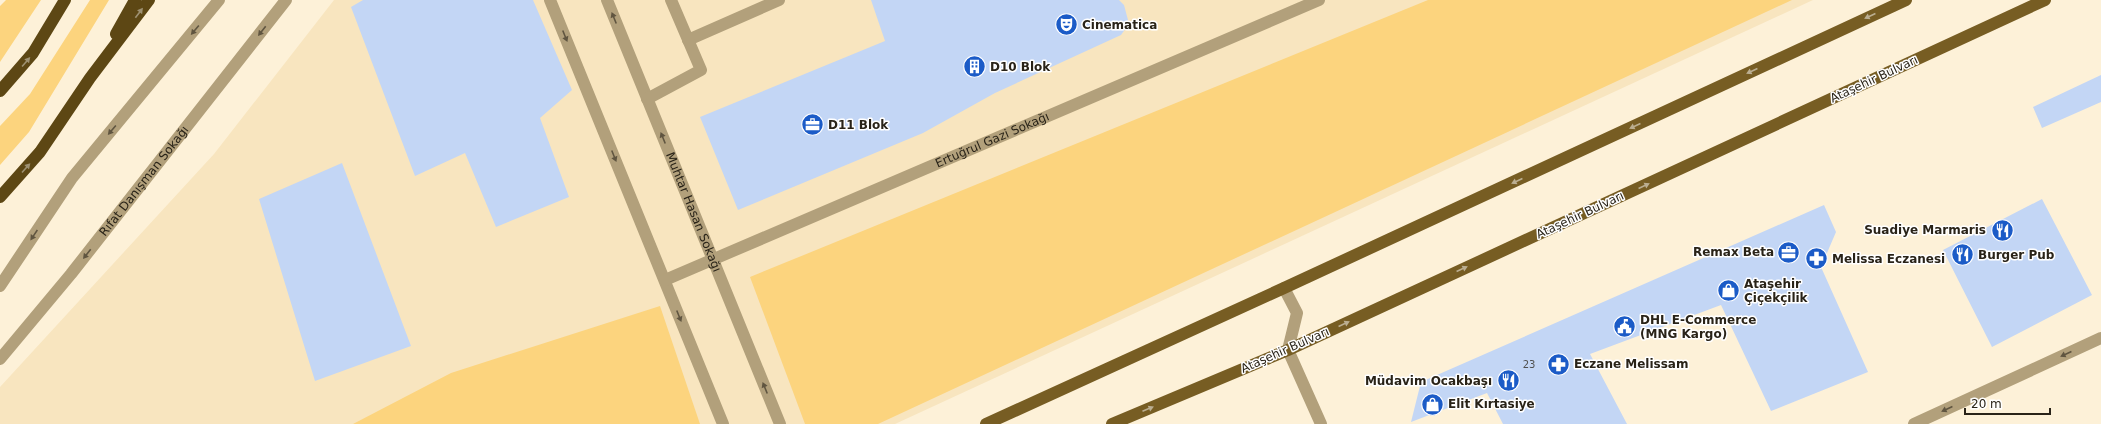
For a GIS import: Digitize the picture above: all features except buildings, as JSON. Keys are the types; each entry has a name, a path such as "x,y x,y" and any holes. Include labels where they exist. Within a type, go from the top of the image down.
{"highway":[{"path":"0,91 33,53 65,0"},
{"path":"90,78 135,0"},
{"path":"0,197 40,152 90,78 149,0"}],"main road":[{"path":"986,424 1284,288 1906,0"},
{"name":"Ataşehir Bulvarı","path":"1112,424 1288,350 2045,0"}],"street":[{"path":"0,286 72,178 219,0"},
{"name":"Rıfat Danışman Sokağı","path":"0,360 71,274 286,0"},
{"path":"550,0 723,424"},
{"name":"Muhtar Hasan Sokağı","path":"607,0 780,424"},
{"path":"647,100 701,70 671,0"},
{"path":"688,40 779,0"},
{"name":"Ertuğrul Gazi Sokağı","path":"665,280 1319,0"},
{"path":"1284,288 1297,313 1288,350 1321,424"},
{"path":"1914,424 2101,338"}],"shaded area":[{"path":"6,0 41,0 0,62 0,6"},
{"path":"90,0 109,0 29,132 0,165 0,126 30,94"},
{"path":"334,0 1813,0 895,424 0,424 0,387 214,154"},
{"path":"1428,0 1792,0 878,424 805,424 750,277"},
{"path":"660,306 700,424 353,424 451,373"}],"place":[{"name":"Cinematica","path":"1067,25"},
{"name":"D10 Blok","path":"974,67"},
{"name":"D11 Blok","path":"812,125"},
{"name":"Suadiye Marmaris","path":"2002,230"},
{"name":"Remax Beta","path":"1789,252"},
{"name":"Burger Pub","path":"1962,255"},
{"name":"Melissa Eczanesi","path":"1816,259"},
{"name":"Ataşehir Çiçekçilik","path":"1728,291"},
{"name":"DHL E-Commerce (MNG Kargo)","path":"1625,327"},
{"name":"Eczane Melissam","path":"1558,364"},
{"name":"Müdavim Ocakbaşı","path":"1508,381"},
{"name":"Elit Kırtasiye","path":"1433,404"}]}
